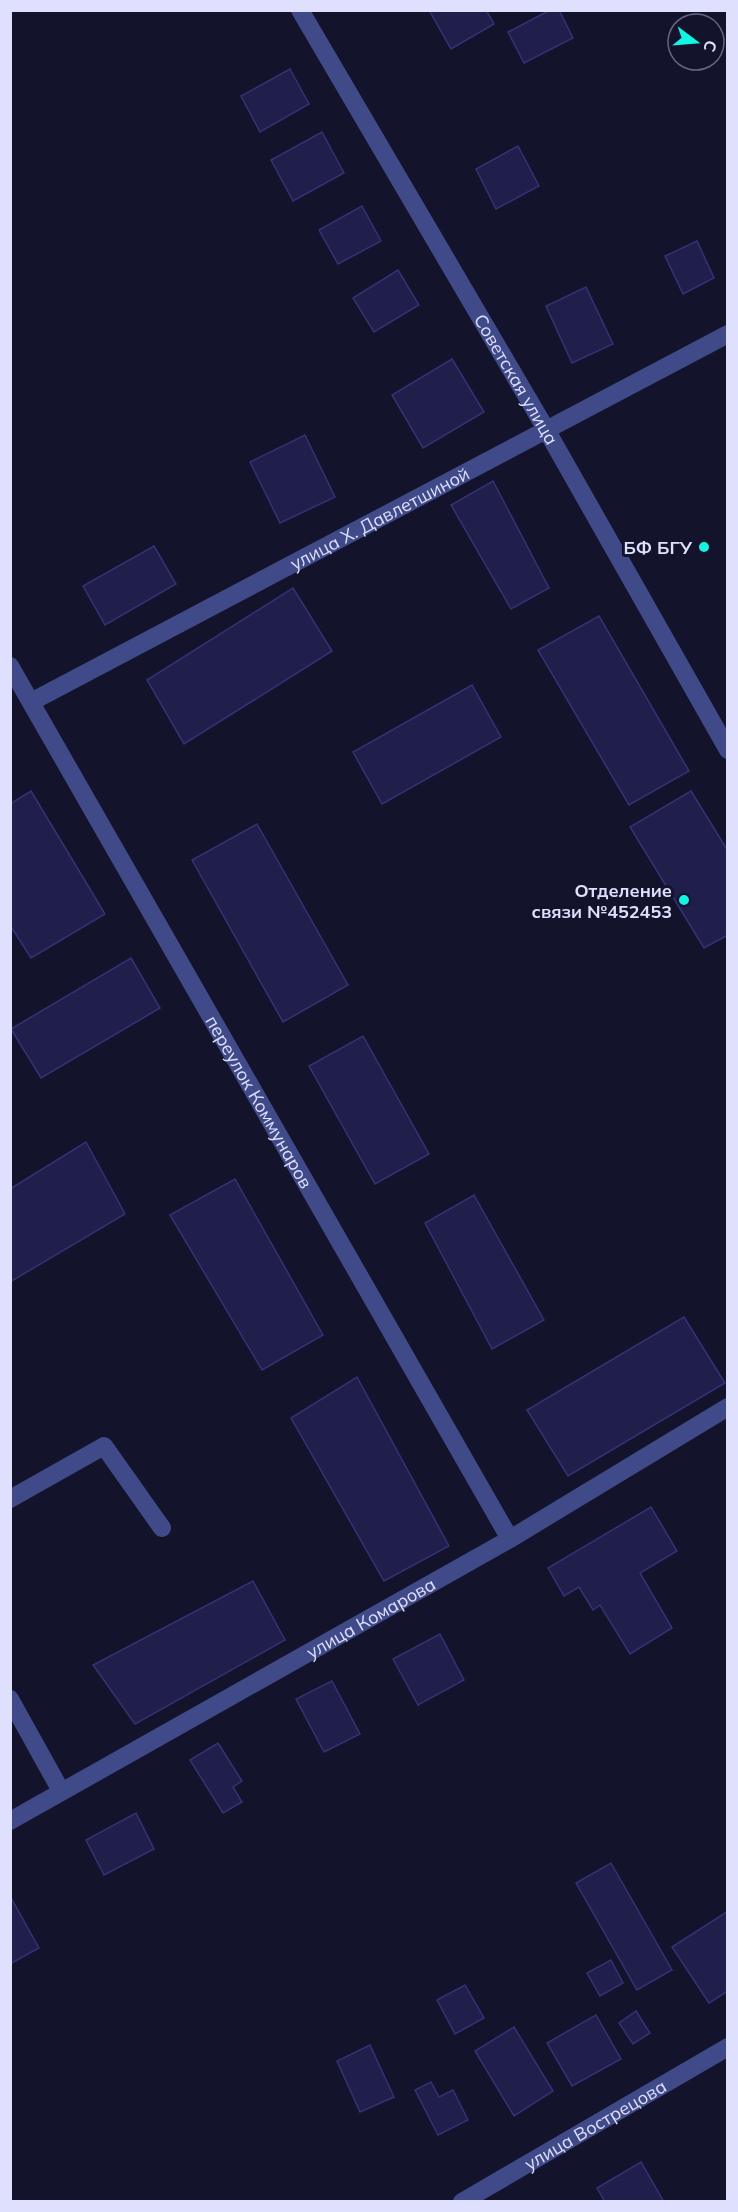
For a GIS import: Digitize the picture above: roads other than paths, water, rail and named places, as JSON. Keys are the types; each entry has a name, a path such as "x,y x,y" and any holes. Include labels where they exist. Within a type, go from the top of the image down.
{"street":[{"name":"Советская улица","path":"300,10 547,431 728,750"},
{"name":"улица Х. Давлетшиной","path":"32,702 728,334"},
{"name":"переулок Коммунаров","path":"10,666 510,1539"},
{"name":"улица Комарова","path":"10,1821 510,1539 728,1407"},
{"path":"10,1500 104,1446 162,1528"},
{"path":"10,1699 61,1791"},
{"name":"улица Вострецова","path":"462,2202 728,2047"}],"place":[{"name":"БФ БГУ","path":"704,547"},
{"name":"Отделение связи №452453","path":"684,900"}]}
